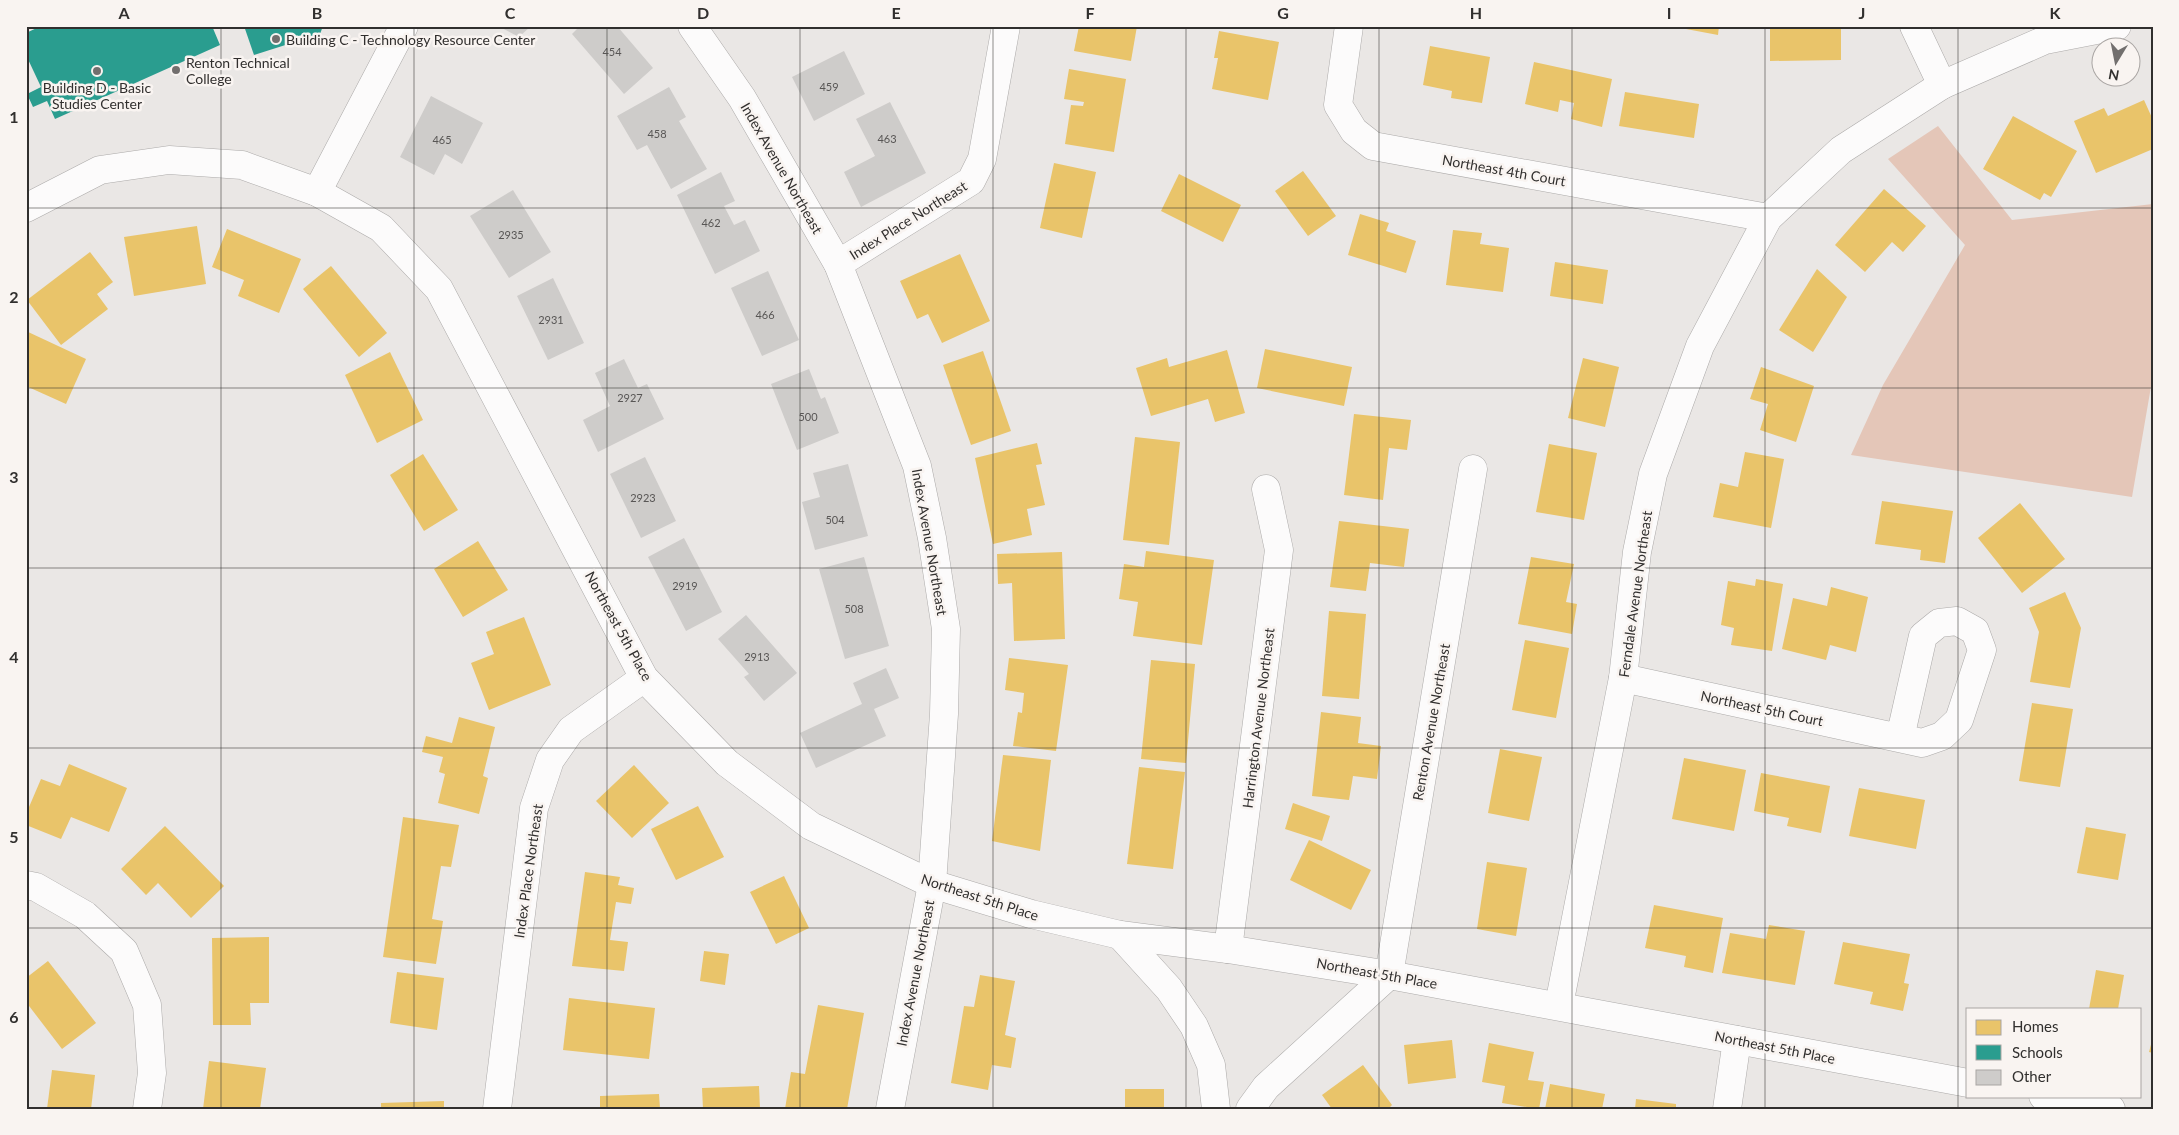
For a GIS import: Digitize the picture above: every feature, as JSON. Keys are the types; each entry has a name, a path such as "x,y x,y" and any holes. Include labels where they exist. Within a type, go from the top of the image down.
{"street":[{"path":"316,192 404,26"},
{"name":"Index Avenue Northeast","path":"692,26 742,98 838,264 917,466 932,538 946,629 944,714 932,884 890,1109"},
{"name":"Index Place Northeast","path":"838,264 971,181 982,159 1006,26"},
{"name":"Northeast 4th Court","path":"1349,26 1338,105 1354,131 1373,146 1768,218"},
{"path":"1914,26 1942,84"},
{"name":"Ferndale Avenue Northeast","path":"1559,1005 1624,678 1637,552 1652,474 1700,346 1768,218 1842,150 1942,84 2045,40 2118,26"},
{"name":"Northeast 5th Place","path":"26,208 100,170 169,160 242,165 316,192 381,228 439,289 644,678 727,763 811,826 932,884 1031,914 1120,934 1228,949 1559,1005 1966,1083"},
{"name":"Renton Avenue Northeast","path":"1388,975 1474,469"},
{"name":"Harrington Avenue Northeast","path":"1228,949 1280,550 1266,489"},
{"name":"Index Place Northeast","path":"497,1109 534,808 550,760 571,730 644,678"},
{"name":"Northeast 5th Court","path":"1624,678 1900,738"},
{"path":"26,885 36,887 85,915 124,950 147,1005 152,1074 147,1109"},
{"path":"1120,934 1169,989 1194,1026 1211,1065 1216,1109"},
{"path":"1250,1109 1266,1086 1388,975"},
{"path":"1727,1109 1737,1040"},
{"path":"2053,1098 2111,1109"}],"shaded area":[{"path":"1938,126 2012,220 2153,204 2153,375 2132,497 1851,455 1883,385 1965,245 1888,159"}],"building: Homes":[{"path":"1079,26 1137,26 1131,61 1074,51"},
{"path":"1670,26 1719,26 1718,35"},
{"path":"1770,26 1841,26 1841,60 1770,61"},
{"path":"1219,31 1279,42 1268,100 1212,89 1218,58 1214,58"},
{"path":"1430,46 1490,57 1482,103 1451,98 1452,91 1423,85"},
{"path":"1534,62 1612,79 1602,127 1571,119 1574,103 1560,100 1558,112 1525,104"},
{"path":"1069,69 1126,79 1114,152 1065,144 1071,105 1083,106 1084,102 1064,99"},
{"path":"1625,92 1699,104 1694,138 1619,126"},
{"path":"2144,100 2153,120 2153,149 2096,173 2074,121 2104,108 2108,116"},
{"path":"2013,116 2077,151 2051,197 2044,193 2040,200 1983,169"},
{"path":"1054,163 1096,172 1082,238 1040,228"},
{"path":"1303,171 1336,216 1308,236 1275,191"},
{"path":"1179,174 1241,205 1223,242 1161,211"},
{"path":"1884,189 1926,226 1903,252 1892,242 1865,272 1835,245"},
{"path":"1360,214 1389,223 1386,231 1416,241 1406,273 1348,255"},
{"path":"197,226 206,284 134,296 124,237"},
{"path":"227,229 301,259 279,313 238,296 244,280 212,267"},
{"path":"1453,230 1482,233 1480,244 1509,248 1503,292 1446,285"},
{"path":"90,252 113,282 97,294 108,309 61,345 27,300"},
{"path":"960,254 990,321 942,343 928,314 917,319 900,281"},
{"path":"1555,262 1608,270 1603,304 1550,296"},
{"path":"331,266 387,333 359,357 303,289"},
{"path":"1817,269 1847,297 1813,352 1779,330"},
{"path":"26,331 86,359 66,404 26,386"},
{"path":"1265,349 1352,367 1344,406 1257,388"},
{"path":"1227,350 1245,413 1215,422 1208,399 1151,416 1136,368 1167,358 1169,367"},
{"path":"983,351 1011,431 971,445 943,365"},
{"path":"390,352 423,420 377,443 345,375"},
{"path":"1583,358 1619,367 1605,427 1568,418"},
{"path":"1761,367 1814,386 1796,442 1760,430 1768,404 1750,399"},
{"path":"1354,414 1411,420 1407,450 1389,448 1383,500 1344,495"},
{"path":"1135,437 1180,442 1169,545 1123,540"},
{"path":"1037,443 1042,464 1036,465 1045,505 1027,509 1032,535 993,544 975,458"},
{"path":"1549,444 1597,453 1584,520 1536,512"},
{"path":"1745,452 1784,459 1771,528 1713,517 1720,483 1738,487"},
{"path":"423,454 458,510 424,531 390,475"},
{"path":"1882,501 1953,511 1945,563 1920,560 1921,550 1875,544"},
{"path":"2020,503 2065,559 2022,593 1978,538"},
{"path":"1339,521 1409,529 1404,567 1370,563 1366,591 1330,587"},
{"path":"478,541 508,590 463,617 434,569"},
{"path":"1146,551 1214,560 1202,645 1133,636 1138,602 1119,599 1124,564 1144,567"},
{"path":"1062,552 1065,639 1014,641 1012,583 998,584 997,554"},
{"path":"1531,557 1574,564 1566,602 1577,604 1572,634 1518,624"},
{"path":"1756,579 1783,584 1772,651 1731,645 1734,628 1721,625 1728,581 1755,586"},
{"path":"1831,587 1868,597 1856,652 1830,645 1826,660 1782,649 1793,598 1827,606"},
{"path":"2065,592 2081,628 2070,688 2030,682 2039,632 2029,608"},
{"path":"1329,611 1366,614 1359,699 1322,696"},
{"path":"524,617 551,685 489,710 471,663 494,654 486,632"},
{"path":"1525,640 1569,648 1556,718 1512,710"},
{"path":"1009,658 1068,665 1056,751 1013,746 1018,712 1022,713 1024,693 1005,690"},
{"path":"1151,660 1195,664 1186,763 1141,759"},
{"path":"2032,703 2073,709 2060,787 2019,781"},
{"path":"1321,712 1361,717 1358,743 1381,746 1377,779 1353,776 1349,800 1312,796"},
{"path":"459,717 495,727 483,776 488,778 479,814 438,803 445,774 439,772 443,757 422,752 426,736 452,743"},
{"path":"1500,749 1542,757 1529,821 1488,813"},
{"path":"1003,755 1051,760 1040,851 992,841"},
{"path":"1684,758 1746,770 1734,831 1672,819"},
{"path":"69,764 127,788 109,832 71,817 61,839 26,825 26,814 41,779 60,786"},
{"path":"634,765 669,803 632,838 596,801"},
{"path":"1139,767 1185,772 1173,869 1127,864"},
{"path":"1761,773 1830,786 1821,833 1787,826 1789,818 1754,811"},
{"path":"1859,788 1925,800 1916,849 1849,836"},
{"path":"1293,803 1330,816 1322,841 1285,829"},
{"path":"698,806 724,857 676,880 651,829"},
{"path":"403,817 459,825 451,867 441,866 432,919 443,921 436,964 383,957"},
{"path":"165,826 224,886 191,918 158,883 146,895 121,869"},
{"path":"2086,827 2126,834 2118,880 2077,873"},
{"path":"1309,840 1371,870 1351,910 1290,880"},
{"path":"1487,862 1527,868 1516,936 1477,929"},
{"path":"585,872 620,877 618,885 634,888 631,904 616,902 610,940 628,942 624,971 572,966"},
{"path":"784,876 809,928 776,944 750,892"},
{"path":"1654,905 1723,918 1713,973 1684,967 1686,956 1645,948"},
{"path":"1769,925 1805,931 1795,985 1722,973 1730,933 1766,939"},
{"path":"269,937 269,1003 250,1003 251,1025 213,1025 212,938"},
{"path":"1843,942 1910,954 1904,983 1909,984 1903,1011 1870,1004 1873,992 1834,984"},
{"path":"704,951 729,954 725,985 700,981"},
{"path":"48,961 96,1023 62,1049 26,1002 26,978"},
{"path":"2096,970 2124,975 2118,1008 2089,1008"},
{"path":"397,972 444,978 437,1030 390,1023"},
{"path":"980,975 1015,981 1005,1035 1016,1038 1011,1068 992,1065 988,1090 951,1083 964,1006 974,1007"},
{"path":"569,998 655,1008 649,1059 563,1050"},
{"path":"818,1005 864,1013 847,1109 785,1109 791,1072 805,1074"},
{"path":"2153,1037 2153,1053 2149,1052"},
{"path":"1452,1040 1456,1078 1408,1084 1404,1045"},
{"path":"1489,1043 1534,1052 1528,1080 1544,1082 1539,1109 1502,1103 1505,1086 1482,1082"},
{"path":"209,1061 266,1068 260,1109 203,1109"},
{"path":"1363,1065 1392,1105 1388,1109 1332,1109 1322,1095"},
{"path":"52,1070 95,1075 91,1109 47,1109"},
{"path":"1550,1084 1605,1094 1602,1109 1545,1109"},
{"path":"759,1086 760,1109 703,1109 702,1088"},
{"path":"1125,1089 1164,1089 1164,1109 1125,1109"},
{"path":"659,1094 660,1109 600,1109 600,1096"},
{"path":"1636,1099 1676,1104 1676,1109 1635,1109"},
{"path":"444,1101 444,1109 381,1109 381,1103"}],"building: Schools":[{"name":"Building D - Basic Studies Center","path":"41,26 212,26 220,45 55,119 47,101 33,107 27,94 41,87 26,55 26,33"},
{"name":"Building C - Technology Resource Center","path":"244,26 323,26 320,34 254,55"}],"building: Other":[{"path":"498,26 531,26 519,37"},
{"path":"580,26 617,26 653,68 624,94 572,34"},
{"path":"844,51 865,94 814,121 792,77"},
{"path":"669,87 686,117 679,121 707,169 671,189 647,145 637,150 617,116"},
{"path":"431,96 483,123 462,164 445,154 434,175 400,157"},
{"path":"890,102 926,173 861,207 844,172 875,156 856,119"},
{"path":"721,172 735,201 724,206 734,225 745,220 760,251 715,274 677,195"},
{"path":"513,190 551,252 509,278 470,216"},
{"path":"768,271 799,340 762,356 731,288"},
{"path":"553,278 584,343 548,360 517,296"},
{"path":"624,359 638,388 647,384 664,419 598,452 583,420 610,406 595,373"},
{"path":"809,369 821,399 825,397 839,433 797,450 771,384"},
{"path":"645,457 676,521 641,538 610,474"},
{"path":"848,464 868,536 815,550 802,502 820,497 813,473"},
{"path":"684,538 722,612 686,631 648,557"},
{"path":"864,557 889,646 845,659 819,569"},
{"path":"746,615 797,673 764,701 744,677 749,674 718,639"},
{"path":"886,668 899,698 874,709 886,736 816,768 800,733 862,704 853,683"}],"place":[{"name":"Building C - Technology Resource Center","path":"276,39"},
{"name":"Renton Technical College","path":"176,70"},
{"name":"Building D - Basic Studies Center","path":"97,71"}]}
